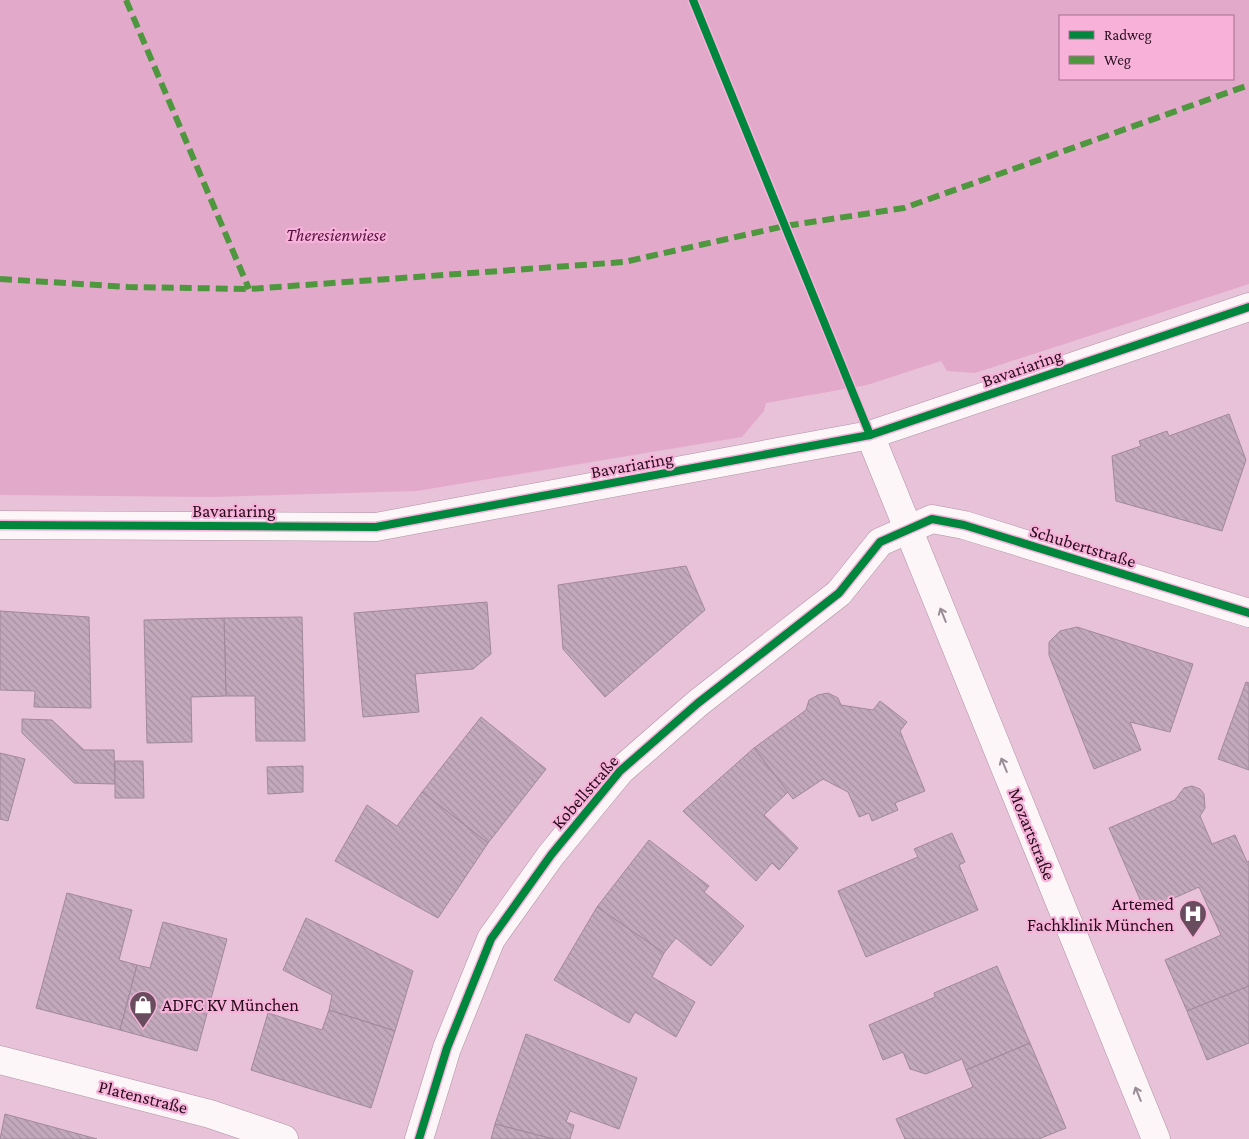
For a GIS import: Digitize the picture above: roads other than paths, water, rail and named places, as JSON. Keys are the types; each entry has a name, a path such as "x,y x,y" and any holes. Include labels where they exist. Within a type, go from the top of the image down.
{"street":[{"name":"Bavariaring","path":"0,525 376,527 870,435 1249,307"},
{"name":"Mozartstraße","path":"870,435 1156,1139"},
{"name":"Schubertstraße","path":"907,528 932,519 964,526 1249,613"},
{"name":"Kobellstraße","path":"419,1139 447,1048 491,939 551,855 620,771 698,703 839,593 880,542 907,528"},
{"name":"Platenstraße","path":"0,1060 210,1114 284,1139"}],"place":[{"name":"Artemed Fachklinik München","path":"1193,938"},
{"name":"ADFC KV München","path":"143,1029"}],"park label":[{"name":"Theresienwiese","path":"336,235"}]}
